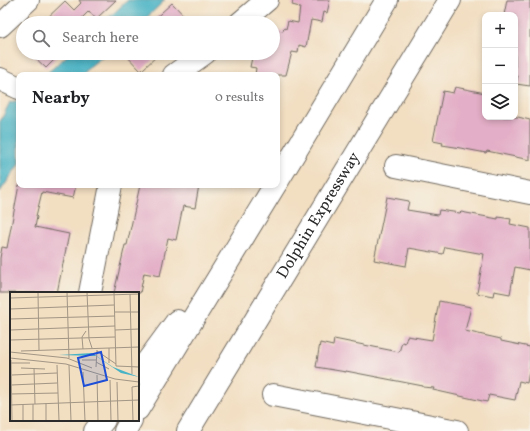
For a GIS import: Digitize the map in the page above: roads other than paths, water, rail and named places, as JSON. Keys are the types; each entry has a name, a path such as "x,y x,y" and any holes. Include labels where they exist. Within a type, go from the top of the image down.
{"main road":[{"path":"0,26 28,0"},
{"path":"248,16 267,0"},
{"path":"280,177 388,0"},
{"name":"Dolphin Expressway","path":"188,431 450,0"},
{"path":"178,72 195,60"},
{"path":"0,79 16,87"},
{"path":"396,166 530,193"},
{"path":"90,292 110,188"},
{"path":"139,407 273,188"},
{"path":"139,373 261,208"},
{"path":"273,395 458,431"},
{"path":"95,431 103,421"},
{"path":"125,431 131,421"}],"water":[{"path":"128,0 165,0 148,16 111,16"},
{"path":"62,60 98,60 85,72 48,72"},
{"path":"16,101 16,168 0,192 0,122 10,102"}]}
